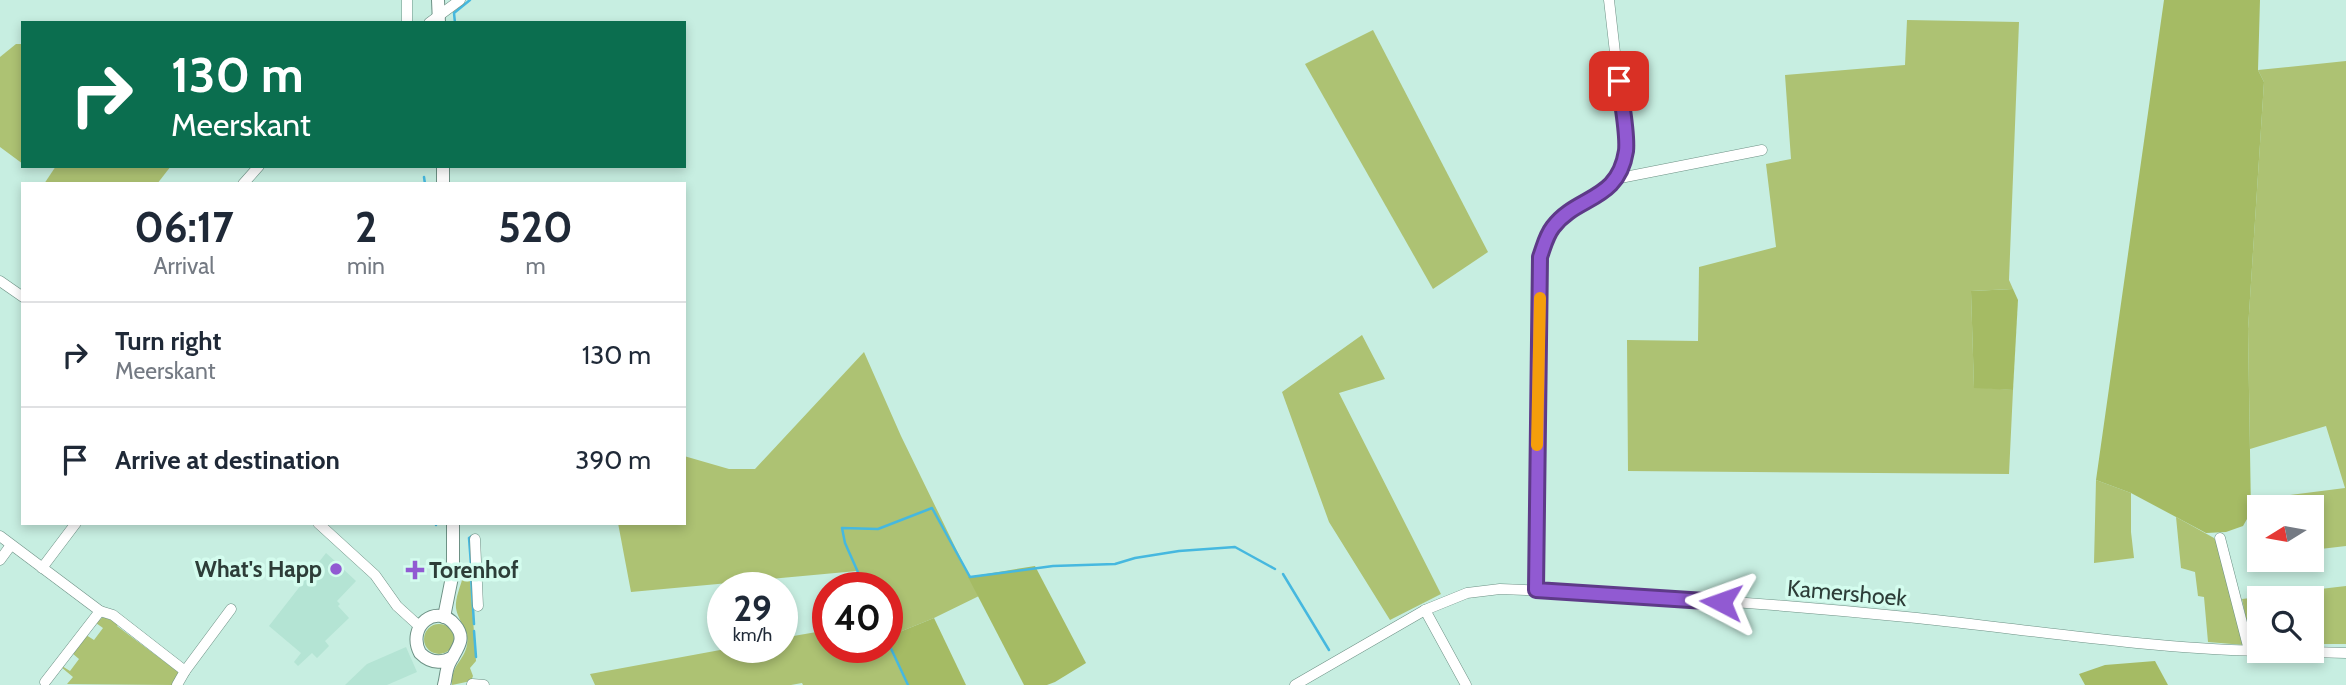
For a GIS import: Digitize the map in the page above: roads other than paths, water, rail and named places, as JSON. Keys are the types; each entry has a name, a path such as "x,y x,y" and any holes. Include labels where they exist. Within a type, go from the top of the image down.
{"main road":[{"path":"436,21 438,0"},
{"path":"444,617 453,572 453,525"},
{"path":"443,685 448,665 460,646 460,633 454,623 444,617 432,617 419,626 415,638 416,646 424,658 435,662 453,657"},
{"path":"435,662 443,685"}],"street":[{"path":"407,0 407,21"},
{"path":"436,21 460,0"},
{"path":"1536,590 1540,257 1546,238 1554,225 1566,214 1603,193 1622,166 1626,149 1609,0"},
{"path":"1615,179 1762,150"},
{"path":"245,182 257,168"},
{"path":"0,281 21,296"},
{"path":"42,568 75,525"},
{"path":"320,525 375,575 397,606 419,626"},
{"path":"0,536 100,611 113,615 185,671"},
{"name":"Kamershoek","path":"2220,538 2247,627"},
{"path":"475,539 478,606"},
{"path":"0,560 11,545"},
{"path":"453,572 476,570"},
{"name":"Kamershoek","path":"1295,685 1425,610 1468,593 1500,589 1767,605 1916,618 2071,636 2247,649"},
{"path":"177,685 231,609"},
{"path":"1425,610 1466,685"},
{"path":"45,682 100,611"},
{"path":"2324,652 2346,653"},
{"path":"472,684 484,685"}],"waterway":[{"path":"455,21 454,13 470,0"},
{"path":"424,177 425,182"},
{"path":"858,572 845,543 842,528 878,529 932,508 970,577 1053,566 1115,564 1179,551 1235,547 1275,569"},
{"path":"471,565 469,538 472,536"},
{"path":"1283,574 1329,650"},
{"path":"471,576 474,624"},
{"path":"474,631 476,657"},
{"path":"898,663 908,685"}],"place":[{"name":"What's Happ","path":"336,569"},
{"name":"Torenhof","path":"415,570"}]}
